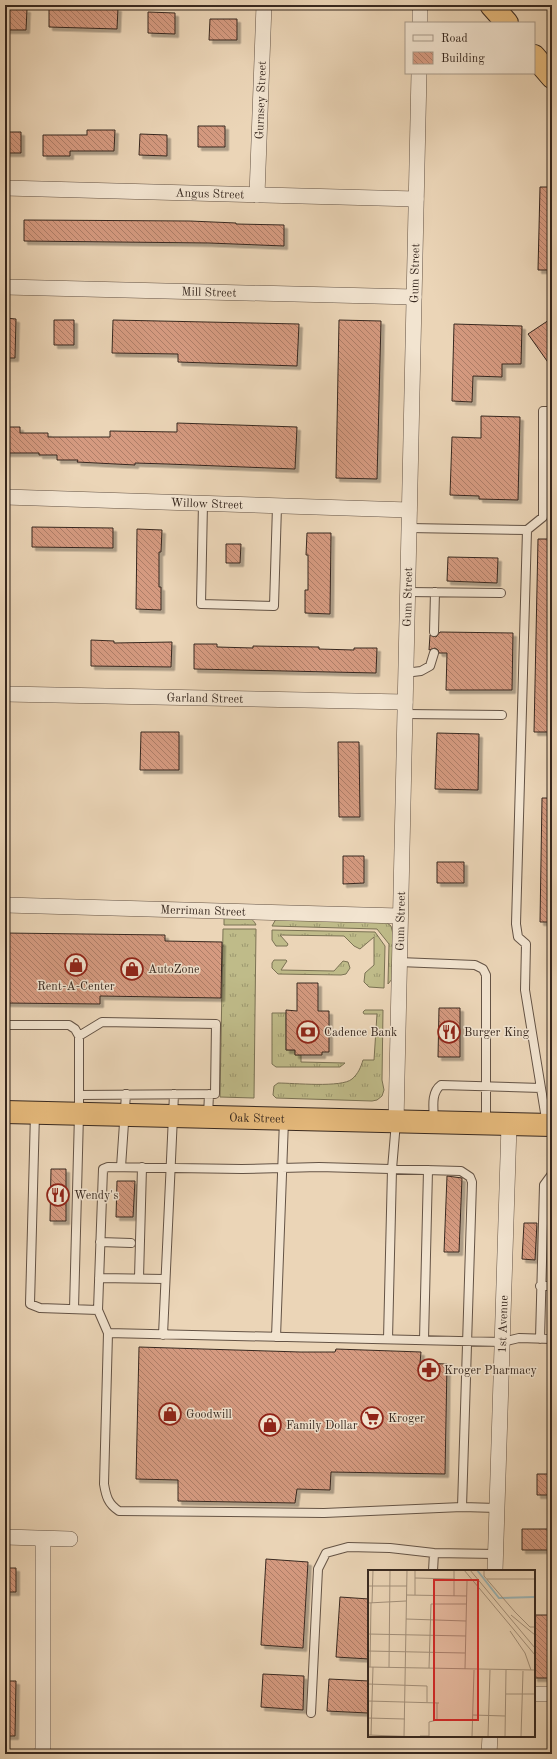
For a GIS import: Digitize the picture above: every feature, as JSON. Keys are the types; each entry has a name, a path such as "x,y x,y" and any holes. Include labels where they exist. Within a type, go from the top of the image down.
{"highway":[{"path":"492,5 506,22"},
{"path":"535,57 552,77"},
{"name":"Oak Street","path":"5,1112 35,1112 79,1104 125,1105 173,1116 284,1120 550,1125"}],"street":[{"name":"Gurnsey Street","path":"257,195 264,5"},
{"name":"Gum Street","path":"396,1122 419,74"},
{"name":"Angus Street","path":"5,188 416,198"},
{"name":"Mill Street","path":"5,287 414,297"},
{"name":"Willow Street","path":"5,497 409,510"},
{"name":"Garland Street","path":"5,694 406,708"},
{"name":"Merriman Street","path":"5,904 400,916"},
{"name":"1st Avenue","path":"495,1570 509,1125"},
{"path":"5,1538 70,1539"},
{"path":"42,1754 44,1710 43,1539"},
{"path":"535,1694 552,1694"},
{"path":"489,1754 490,1737"}],"lane":[{"path":"409,528 527,530 543,517 543,411 552,411"},
{"path":"203,504 201,604 274,606 277,506"},
{"path":"527,530 516,924 518,937 526,944 525,990 541,1088 550,1125"},
{"path":"407,592 501,592"},
{"path":"434,632 435,592"},
{"path":"406,672 421,671 430,666 434,653"},
{"path":"406,708 502,715"},
{"path":"399,962 475,965 482,969 486,975 486,1124"},
{"path":"79,1036 102,1022 216,1024 215,1094 174,1094 125,1105 122,1167"},
{"path":"5,1025 69,1025 75,1029 79,1036 79,1104 74,1309"},
{"path":"434,1123 434,1093 436,1088 440,1085 541,1088"},
{"path":"163,1335 174,1094"},
{"path":"208,1117 209,1094"},
{"path":"35,1112 30,1304 40,1308 98,1310"},
{"path":"276,1337 284,1120"},
{"path":"388,1339 392,1169 396,1122"},
{"path":"462,1507 472,1182 470,1177 461,1171 319,1167 242,1169 108,1167 103,1169 98,1310 108,1333 104,1484 106,1496 111,1506 119,1511 324,1513 462,1507 497,1508"},
{"path":"139,1278 142,1167"},
{"path":"424,1340 428,1170"},
{"path":"540,1339 540,1286 544,1186 552,1174"},
{"path":"100,1242 131,1243"},
{"path":"99,1278 165,1279"},
{"path":"540,1286 552,1286"},
{"path":"108,1333 502,1342 519,1338 552,1339"},
{"path":"311,1713 318,1569 326,1553 348,1547 390,1548 434,1553 496,1554"},
{"path":"432,1570 434,1553"}],"green space":[{"path":"224,916 247,917 254,921 256,925 224,925"},
{"path":"276,919 386,922 391,926 393,934 392,979 388,984 389,944 377,929 272,926"},
{"path":"223,929 256,929 254,1098 220,1097"},
{"path":"272,930 375,932 385,946 384,988 369,987 364,982 365,973 374,965 374,937 360,949 354,946 344,936 280,935 288,944 287,946 276,946 272,940"},
{"path":"274,960 287,961 281,970 334,971 343,961 348,962 350,968 346,974 341,975 278,974 272,968 272,963"},
{"path":"365,1010 383,1010 382,1080 384,1090 382,1096 377,1100 372,1101 276,1098 273,1095 274,1086 278,1083 328,1084 347,1082 356,1075 363,1060 374,1060 377,1014 364,1014 363,1012"},
{"path":"272,1013 286,1013 286,1050 295,1050 295,1055 301,1055 301,1062 345,1063 340,1067 276,1067 272,1064"}],"building":[{"path":"49,6 118,8 117,29 49,27"},
{"path":"5,9 27,9 26,30 5,30"},
{"path":"148,12 175,13 175,34 148,33"},
{"path":"210,19 237,19 237,40 209,40"},
{"path":"198,126 225,126 225,147 198,147"},
{"path":"87,130 115,130 114,151 70,151 70,156 43,156 43,135 87,135"},
{"path":"5,132 21,132 21,153 5,153"},
{"path":"140,134 167,135 167,156 139,155"},
{"path":"540,187 552,187 552,270 538,270"},
{"path":"24,220 190,221 284,225 284,246 209,243 24,241"},
{"path":"5,318 16,319 15,358 5,358"},
{"path":"552,318 552,368 528,334"},
{"path":"54,320 74,320 74,345 54,345"},
{"path":"113,320 299,324 297,366 178,362 178,354 112,353"},
{"path":"339,320 381,321 377,479 336,478"},
{"path":"454,324 522,326 521,364 502,364 502,377 473,376 472,402 452,401"},
{"path":"481,416 520,417 518,500 479,499 479,496 450,495 452,437 481,438"},
{"path":"177,423 297,427 295,469 77,462 78,460 57,460 57,455 39,455 39,453 5,453 5,427 20,427 20,433 48,433 48,437 110,437 110,431 177,432"},
{"path":"32,527 113,528 113,548 32,547"},
{"path":"137,529 162,530 161,552 159,552 159,587 161,587 161,610 136,609"},
{"path":"307,533 331,533 330,614 305,613 305,590 308,590 308,555 306,555"},
{"path":"538,539 552,539 552,732 534,732"},
{"path":"226,544 241,544 240,563 226,563"},
{"path":"448,557 498,558 497,583 447,581"},
{"path":"440,632 513,633 512,690 446,690 447,653 439,653 435,648 429,650 430,635 436,637"},
{"path":"91,640 114,641 114,643 172,642 171,667 91,666"},
{"path":"194,644 217,644 217,647 253,648 253,646 319,647 319,649 354,650 354,648 377,648 376,673 194,669"},
{"path":"141,732 179,732 179,770 140,770"},
{"path":"437,733 479,734 478,790 435,789"},
{"path":"338,742 359,742 360,817 339,817"},
{"path":"542,798 552,798 552,922 540,922"},
{"path":"343,856 364,856 364,883 343,884"},
{"path":"437,862 464,862 464,883 437,883"},
{"path":"5,933 165,935 165,941 222,942 221,998 100,996 100,1004 5,1003"},
{"name":"Cadence Bank","path":"297,983 318,983 318,1011 329,1011 329,1052 322,1052 322,1055 295,1055 295,1050 286,1050 286,1010 297,1011"},
{"name":"Burger King","path":"439,1008 460,1008 460,1057 438,1057"},
{"name":"Wendy's","path":"51,1169 66,1169 66,1221 50,1221"},
{"path":"447,1176 462,1178 459,1252 444,1252"},
{"path":"117,1181 135,1181 133,1217 116,1217"},
{"path":"524,1223 537,1223 535,1260 522,1259"},
{"path":"139,1347 300,1352 335,1352 336,1349 421,1352 420,1363 447,1364 445,1474 331,1472 330,1490 297,1489 295,1503 178,1501 178,1480 136,1479"},
{"path":"537,1474 552,1474 552,1495 537,1495"},
{"path":"522,1529 552,1529 552,1550 522,1550"},
{"path":"266,1559 308,1562 303,1648 261,1645"},
{"path":"5,1568 16,1568 16,1592 5,1592"},
{"path":"340,1597 368,1599 368,1659 336,1657"},
{"path":"535,1615 552,1615 552,1636 548,1636 548,1678 535,1678"},
{"path":"263,1674 304,1676 303,1710 261,1707"},
{"path":"329,1679 368,1681 368,1713 327,1711"},
{"path":"5,1681 16,1681 15,1736 5,1736"}],"place":[{"name":"Rent-A-Center","path":"76,965"},
{"name":"AutoZone","path":"132,969"},
{"name":"Cadence Bank","path":"308,1032"},
{"name":"Burger King","path":"449,1032"},
{"name":"Wendy's","path":"58,1195"},
{"name":"Kroger Pharmacy","path":"429,1370"},
{"name":"Goodwill","path":"170,1414"},
{"name":"Kroger","path":"372,1418"},
{"name":"Family Dollar","path":"270,1425"}]}
